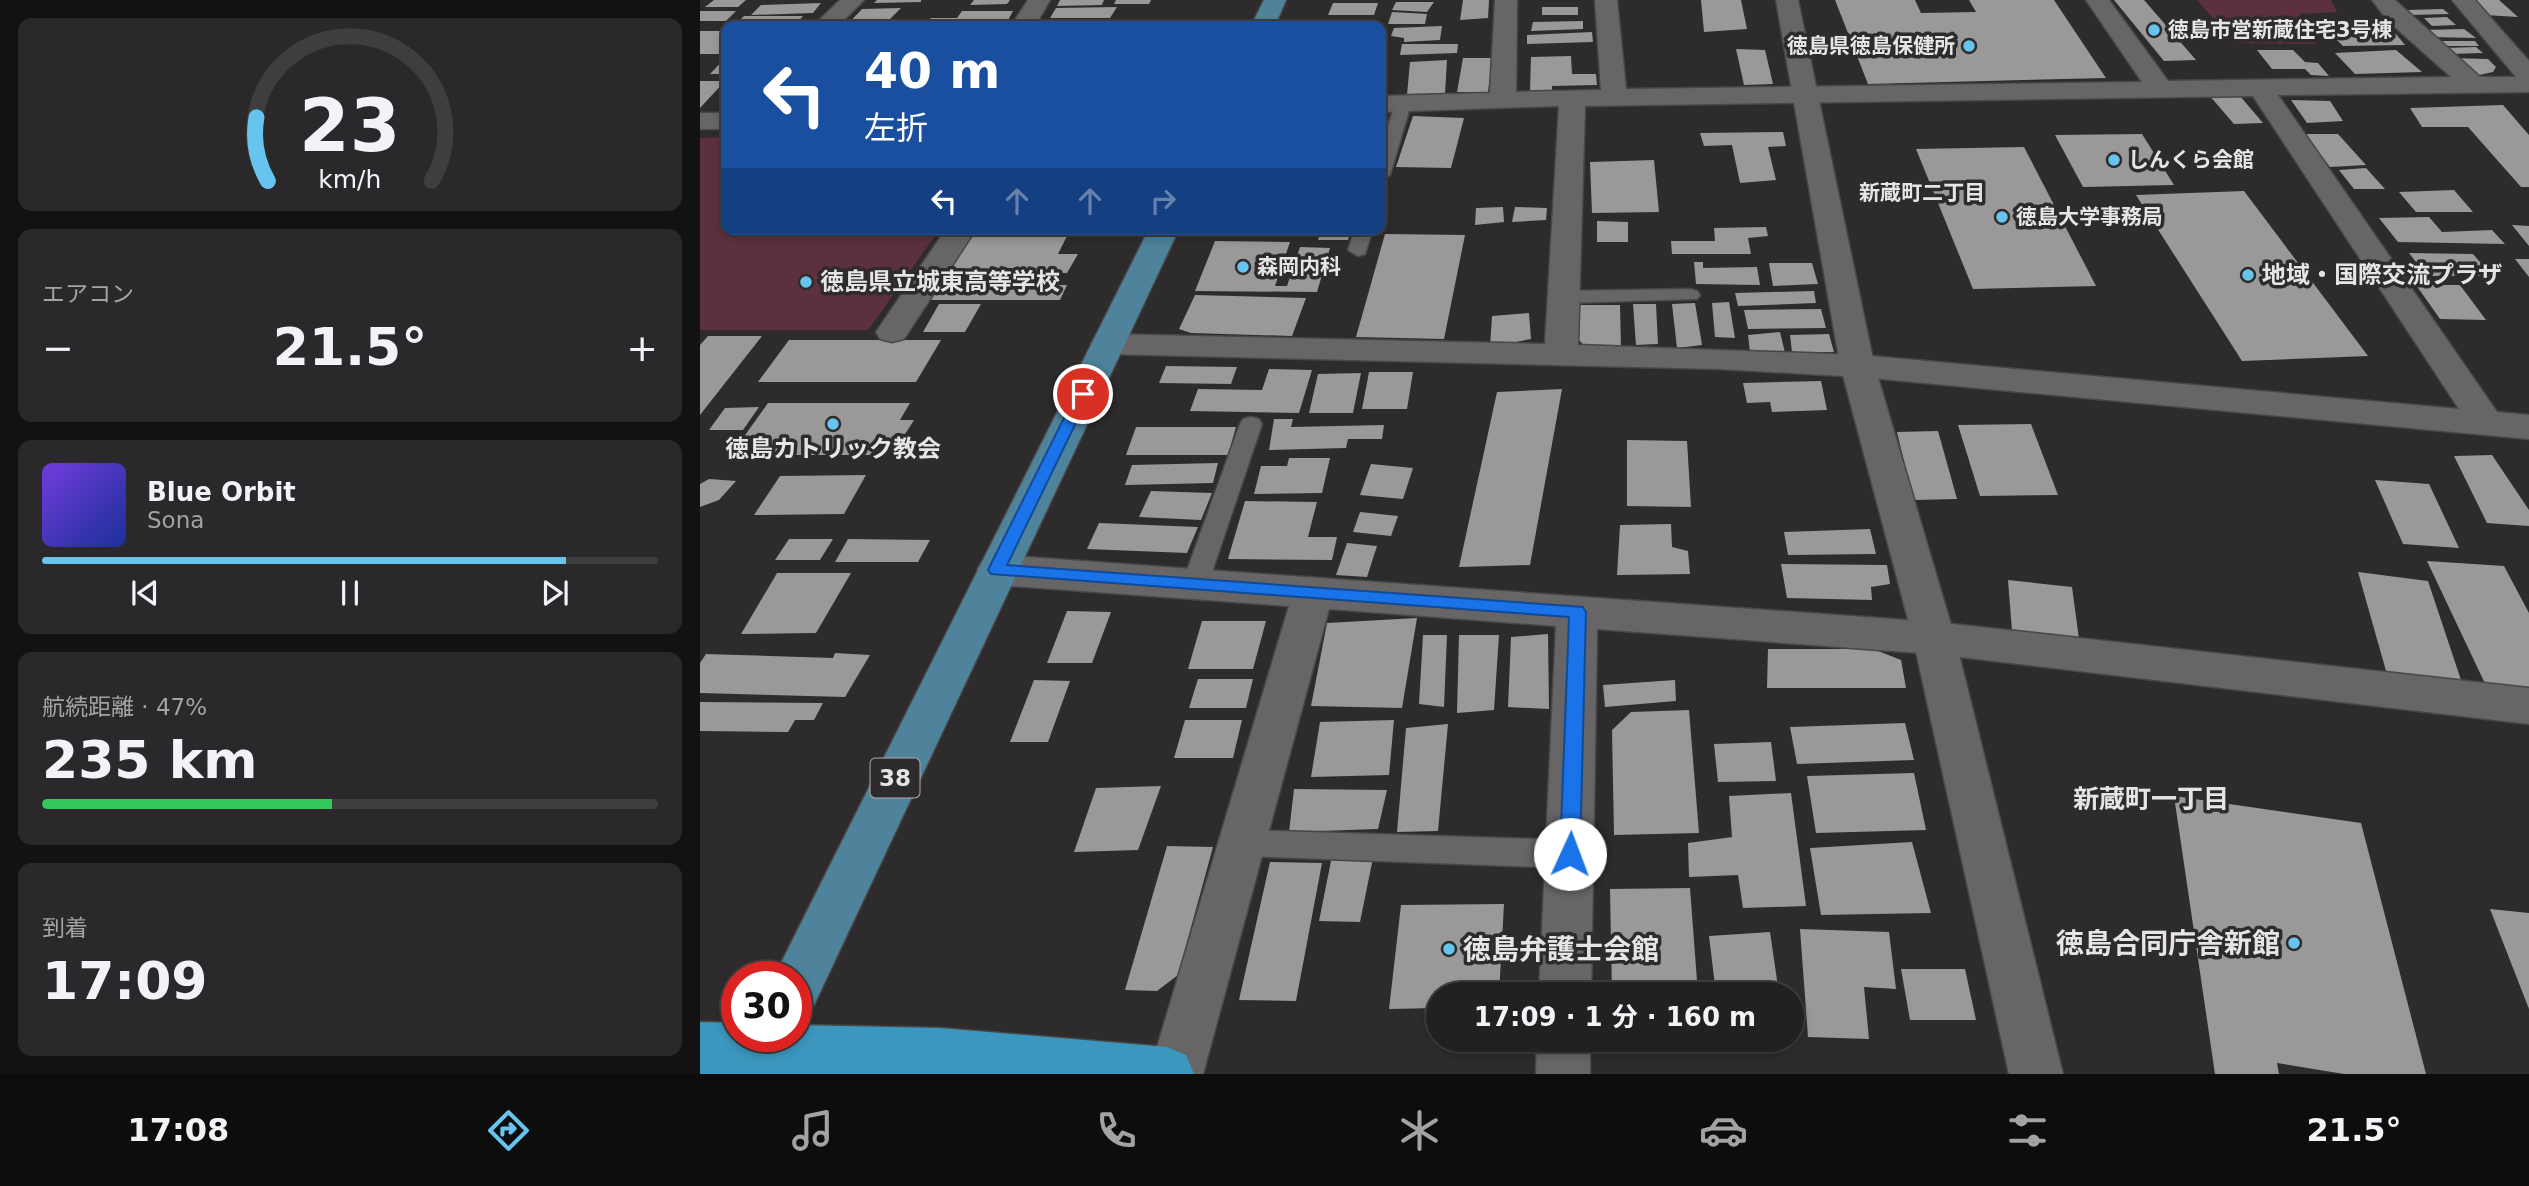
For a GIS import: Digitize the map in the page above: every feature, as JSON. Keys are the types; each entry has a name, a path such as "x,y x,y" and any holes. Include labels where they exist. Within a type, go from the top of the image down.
{"highway":[{"path":"700,1049 766,1059 940,1055 1167,1074"}],"main road":[{"path":"1265,21 1275,0"},
{"name":"38","path":"809,961 1161,235"}],"street":[{"path":"830,21 853,0"},
{"path":"1026,21 1040,0"},
{"path":"1503,101 1506,0"},
{"path":"1605,0 1614,97"},
{"path":"1787,0 1852,337 1934,638 2036,1074"},
{"path":"2096,0 2160,89"},
{"path":"2383,0 2396,16 2474,85"},
{"path":"2462,0 2529,76"},
{"path":"1392,104 1614,97 2529,84"},
{"path":"2260,87 2486,423"},
{"path":"1561,356 1572,99"},
{"path":"892,332 957,235"},
{"path":"1107,344 1718,359 1860,366 2529,427"},
{"path":"997,570 1934,638 2529,706"},
{"path":"1176,1074 1313,593"},
{"path":"1565,982 1577,612"},
{"path":"1563,1074 1564,1052"}],"lane":[{"path":"1386,143 1392,104"},
{"path":"1358,250 1362,235"},
{"path":"1564,297 1690,295"},
{"path":"1195,584 1251,424"},
{"path":"1242,843 1570,854"}],"shaded area":[{"path":"2197,0 2331,0 2337,12 2299,14 2316,44 2235,43"},
{"name":"徳島県立城東高等学校","path":"721,137 721,235 936,235 868,330 700,330 700,138"}],"building":[{"path":"714,0 746,0 738,7 705,7"},
{"path":"877,0 921,0 921,2 874,3"},
{"path":"974,0 1010,0 1007,4 970,5"},
{"path":"1060,0 1104,0 1102,5 1057,6"},
{"path":"1116,0 1151,0 1149,4 1114,4"},
{"path":"1463,0 1489,0 1488,18 1460,20"},
{"path":"1701,0 1741,0 1747,29 1704,32"},
{"name":"徳島県徳島保健所","path":"1835,0 1915,0 1921,13 1976,12 1969,0 2054,0 2106,78 1868,84"},
{"name":"徳島市営新蔵住宅3号棟","path":"2114,0 2144,0 2196,60 2164,61"},
{"path":"2472,0 2499,0 2518,17 2485,15"},
{"path":"1396,2 1434,2 1427,12 1392,10"},
{"path":"821,3 813,13 751,15 761,5"},
{"path":"1333,3 1378,3 1374,15 1328,15"},
{"path":"1117,7 1110,18 1050,18 1056,8"},
{"path":"1542,7 1578,7 1578,15 1542,15"},
{"path":"901,8 889,20 915,20 851,21 862,9"},
{"path":"2443,9 2449,14 2411,15 2407,10"},
{"path":"700,11 736,11 726,21 700,21"},
{"path":"962,11 1013,11 1008,21 928,21 931,18 957,18"},
{"path":"1392,12 1427,14 1425,24 1388,24"},
{"path":"744,16 803,16 799,21 739,21"},
{"path":"2447,17 2456,25 2432,26 2424,18"},
{"path":"1136,19 1135,21 1099,21"},
{"path":"2381,19 2391,28 2353,30 2343,20"},
{"path":"1583,21 1583,29 1531,31 1533,22"},
{"path":"2333,21 2339,31 2323,30 2315,22"},
{"path":"1442,26 1440,40 1404,42 1404,38 1391,36 1394,28"},
{"path":"2464,29 2476,38 2430,37 2423,30"},
{"path":"700,31 721,31 721,54 700,54"},
{"path":"1592,32 1593,42 1527,44 1527,35"},
{"path":"2396,34 2405,45 2343,46 2333,36"},
{"path":"2438,41 2475,41 2479,46 2443,46"},
{"path":"1402,44 1458,44 1457,53 1400,55"},
{"path":"2476,47 2483,53 2449,54 2443,48"},
{"path":"1736,49 1765,50 1773,84 1744,85"},
{"path":"2257,50 2293,50 2305,62 2318,63 2329,76 2311,75 2305,69 2272,69"},
{"path":"2396,50 2422,72 2355,74 2335,53"},
{"path":"1571,56 1572,74 1596,74 1597,85 1552,86 1552,91 1530,91 1531,57"},
{"path":"1463,58 1492,58 1488,92 1457,92"},
{"path":"2449,58 2488,59 2496,67 2493,72 2470,77"},
{"path":"1447,60 1445,93 1407,95 1410,62"},
{"path":"721,62 721,74 710,74"},
{"path":"700,81 721,81 721,85 700,108"},
{"path":"2209,95 2240,96 2263,123 2234,124"},
{"path":"2291,100 2330,101 2343,121 2307,123"},
{"path":"2503,105 2529,135 2529,187 2521,187 2468,127 2422,127 2410,108"},
{"path":"1413,116 1464,118 1451,168 1396,167"},
{"path":"1783,132 1786,146 1768,147 1776,180 1740,183 1732,145 1704,146 1700,133"},
{"name":"しんくら会館","path":"2142,134 2174,185 2083,187 2055,135"},
{"path":"2304,134 2338,134 2366,165 2330,167"},
{"name":"徳島大学事務局","path":"2024,147 2096,286 1973,289 1916,149"},
{"path":"1654,160 1659,212 1592,213 1590,162"},
{"path":"2366,168 2385,189 2354,189 2339,170"},
{"path":"2454,190 2473,212 2416,212 2399,192"},
{"name":"地域・国際交流プラザ","path":"2244,191 2368,356 2242,361 2136,195"},
{"path":"1503,207 1504,222 1475,225 1476,208"},
{"path":"1515,207 1547,208 1546,220 1512,222"},
{"path":"2429,217 2442,232 2492,230 2505,244 2398,242 2379,218"},
{"path":"1597,221 1628,222 1628,242 1597,242"},
{"path":"2512,225 2529,226 2529,246"},
{"path":"1766,227 1768,236 1748,238 1751,254 1672,254 1671,241 1715,241 1714,228"},
{"path":"972,235 1068,235 1058,254 1078,254 1067,273 946,270"},
{"path":"1319,235 1349,235 1348,240 1318,240"},
{"path":"1385,235 1465,235 1444,339 1356,337"},
{"name":"森岡内科","path":"1215,241 1290,242 1275,286 1287,286 1300,247 1330,248 1317,292 1195,291"},
{"path":"2409,253 2473,254 2492,276 2427,276"},
{"path":"2515,259 2529,259 2529,277"},
{"path":"1694,262 1703,262 1703,268 1757,267 1760,285 1696,284"},
{"path":"1769,263 1812,263 1818,284 1773,286"},
{"path":"936,285 1067,285 1060,300 927,300"},
{"path":"2416,285 2460,285 2486,320 2440,319"},
{"path":"1814,291 1816,303 1738,306 1735,293"},
{"path":"1195,295 1306,298 1292,336 1191,333 1179,329"},
{"path":"1729,302 1735,338 1715,337 1712,303"},
{"path":"1695,303 1702,345 1677,348 1672,304"},
{"path":"939,304 981,304 965,332 923,332"},
{"path":"1633,304 1656,304 1658,344 1636,345"},
{"path":"1574,305 1620,305 1621,349 1586,348 1574,334"},
{"path":"1821,309 1826,328 1748,329 1744,310"},
{"path":"1529,313 1531,339 1490,347 1492,316"},
{"path":"1780,332 1785,353 1750,352 1748,335"},
{"path":"1829,334 1834,352 1792,352 1790,335"},
{"path":"708,336 762,336 700,415 700,345"},
{"path":"789,340 941,340 916,382 758,382"},
{"path":"1166,366 1237,367 1231,384 1159,383"},
{"path":"1269,369 1312,370 1299,413 1190,411 1198,389 1262,390"},
{"path":"1369,372 1413,372 1407,409 1362,409"},
{"path":"1361,373 1353,413 1309,413 1318,374"},
{"path":"1821,381 1827,410 1772,412 1770,402 1747,403 1743,383"},
{"path":"1562,389 1530,565 1459,567 1497,392"},
{"path":"768,403 910,403 900,420 914,420 902,439 891,439 881,455 731,455"},
{"path":"759,407 743,430 709,430 725,408"},
{"path":"1274,419 1293,419 1291,427 1384,425 1382,439 1348,439 1346,448 1269,450"},
{"path":"2031,424 2058,495 1980,496 1958,425"},
{"path":"1136,427 1236,427 1228,455 1126,455"},
{"path":"1938,431 1957,499 1913,500 1897,432"},
{"path":"1627,440 1687,441 1691,507 1627,506"},
{"path":"2492,455 2529,510 2529,526 2487,523 2454,456"},
{"path":"1289,458 1330,458 1322,493 1254,494 1261,466 1287,466"},
{"path":"1218,463 1213,483 1125,485 1132,465"},
{"path":"1371,464 1413,468 1403,499 1360,495"},
{"path":"866,475 844,514 754,515 780,476"},
{"path":"709,479 736,481 719,500 700,507 700,484"},
{"path":"2375,480 2429,484 2459,548 2403,544"},
{"path":"1151,491 1212,493 1201,520 1139,517"},
{"path":"1245,501 1317,502 1308,537 1337,537 1332,560 1228,559"},
{"path":"1360,512 1398,516 1391,536 1353,532"},
{"path":"1099,523 1198,527 1187,553 1087,549"},
{"path":"1671,524 1672,547 1688,551 1690,574 1617,575 1620,525"},
{"path":"1870,529 1876,554 1788,555 1784,532"},
{"path":"789,539 833,539 820,560 775,560"},
{"path":"848,539 930,540 918,562 835,562"},
{"path":"1347,543 1377,546 1367,577 1336,575"},
{"path":"2427,561 2504,566 2529,613 2529,695 2489,692"},
{"path":"1781,564 1887,565 1890,584 1871,587 1872,600 1787,598"},
{"path":"2358,572 2428,581 2464,689 2388,678"},
{"path":"777,573 851,573 816,633 741,634"},
{"path":"2008,580 2072,587 2079,639 2012,631"},
{"path":"1067,611 1111,612 1092,663 1047,663"},
{"path":"1417,618 1402,708 1311,706 1327,623"},
{"path":"1202,621 1266,621 1253,669 1188,669"},
{"path":"1548,634 1549,709 1508,707 1511,637"},
{"path":"1423,635 1447,635 1444,707 1419,704"},
{"path":"1459,635 1499,635 1494,710 1457,713"},
{"path":"1768,649 1873,649 1901,660 1906,688 1767,688"},
{"path":"835,653 870,655 845,697 700,693 700,663 706,654 833,658"},
{"path":"1198,679 1253,679 1246,708 1189,708"},
{"path":"1034,680 1070,681 1048,742 1010,742"},
{"path":"1675,680 1676,701 1605,707 1603,685"},
{"path":"700,702 823,703 814,720 795,720 788,732 700,731"},
{"path":"1689,710 1699,833 1614,835 1612,730 1631,712"},
{"path":"1185,720 1242,720 1233,758 1174,758"},
{"path":"1394,720 1389,775 1311,777 1320,722"},
{"path":"1905,723 1914,760 1797,764 1790,727"},
{"path":"1448,724 1438,831 1397,832 1406,728"},
{"path":"1771,742 1776,781 1718,782 1714,744"},
{"path":"1914,773 1926,830 1816,833 1807,776"},
{"path":"1161,786 1138,850 1074,852 1096,788"},
{"path":"1294,789 1387,790 1378,829 1289,832"},
{"path":"1791,793 1806,906 1743,908 1738,875 1689,877 1688,843 1732,837 1729,796"},
{"name":"徳島合同庁舎新館","path":"2174,796 2361,823 2426,1074 2344,1074 2277,1063 2279,1074 2215,1074"},
{"path":"1912,842 1931,913 1821,915 1810,848"},
{"path":"1167,846 1213,847 1178,975 1157,991 1125,990"},
{"path":"1332,856 1373,858 1360,922 1319,921"},
{"path":"1270,862 1322,863 1296,1001 1239,1000"},
{"path":"1690,888 1697,982 1612,982 1610,889"},
{"name":"徳島弁護士会館","path":"1504,904 1500,982 1426,982 1426,1008 1389,1009 1401,905"},
{"path":"2490,909 2529,913 2529,1009"},
{"path":"1800,929 1889,932 1896,989 1864,987 1869,1039 1808,1037"},
{"path":"1770,932 1777,982 1715,982 1709,936"},
{"path":"1901,969 1965,969 1976,1020 1910,1020"}],"place":[{"name":"徳島市営新蔵住宅3号棟","path":"2154,30"},
{"name":"徳島県徳島保健所","path":"1969,46"},
{"name":"しんくら会館","path":"2114,160"},
{"name":"徳島大学事務局","path":"2002,217"},
{"name":"森岡内科","path":"1243,267"},
{"name":"地域・国際交流プラザ","path":"2248,275"},
{"name":"徳島県立城東高等学校","path":"806,282"},
{"name":"徳島カトリック教会","path":"833,424"},
{"name":"徳島合同庁舎新館","path":"2294,943"},
{"name":"徳島弁護士会館","path":"1449,949"}],"district":[{"name":"新蔵町二丁目","path":"1922,193"},
{"name":"新蔵町一丁目","path":"2151,799"}],"route":[{"path":"1083,394 997,570 1577,612 1570,854"}]}
